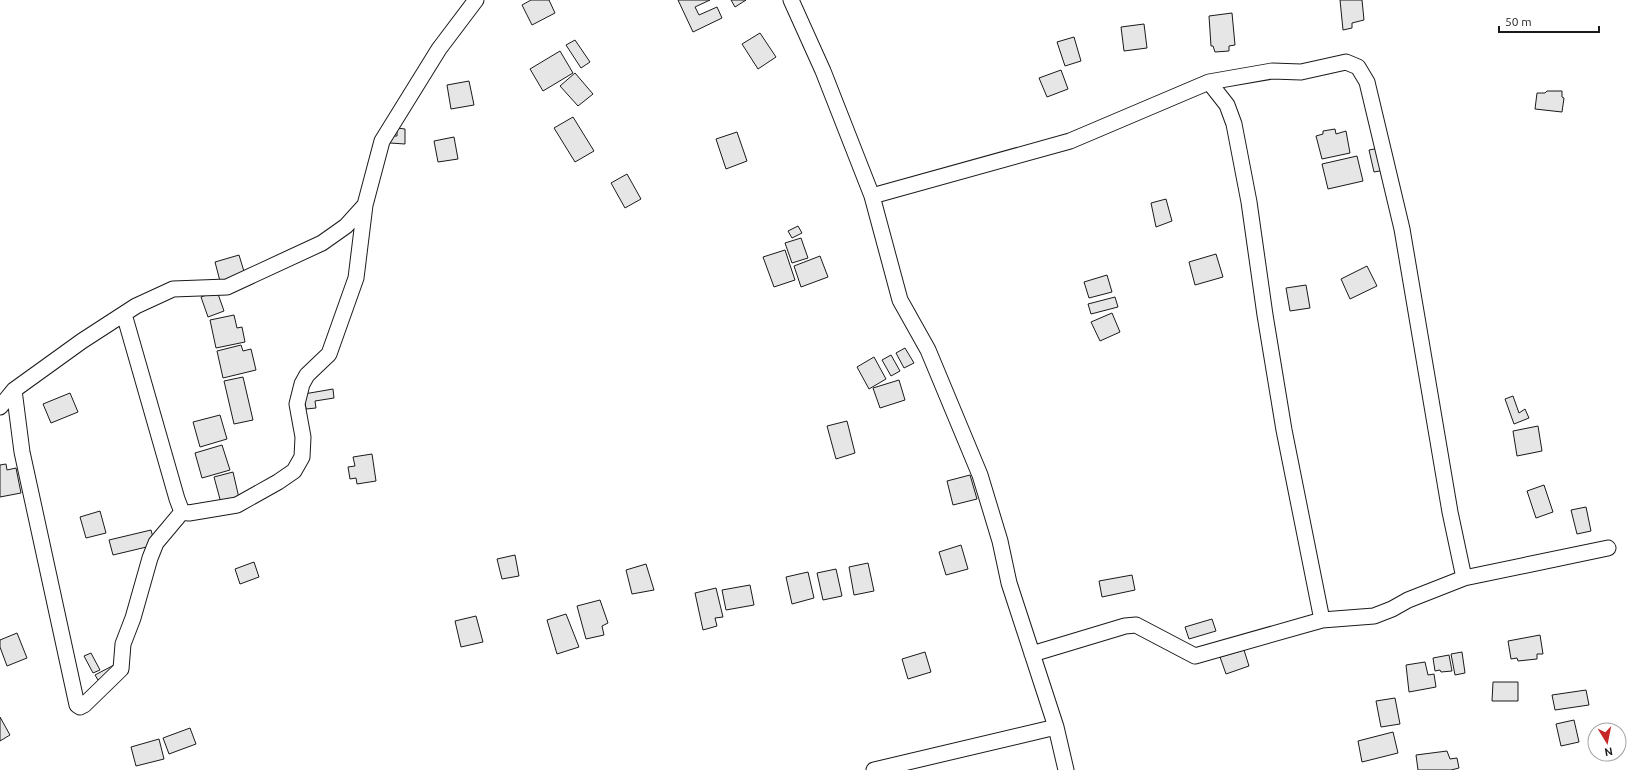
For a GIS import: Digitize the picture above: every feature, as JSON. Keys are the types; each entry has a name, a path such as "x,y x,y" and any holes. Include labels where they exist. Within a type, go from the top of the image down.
{"street":[{"path":"182,512 190,513 237,505 278,482 294,471 302,457 303,437 297,404 302,384 307,375 330,354 356,278 365,205 382,141 439,49 476,0"},
{"path":"791,0 823,71 872,196 900,300 928,350 980,475 1000,541 1010,584 1056,727 1066,770"},
{"path":"872,196 1070,141 1209,82 1272,71 1301,72 1346,62 1358,67 1367,82 1402,229 1450,512 1464,578"},
{"path":"1209,82 1227,105 1234,124 1249,202 1265,315 1284,430 1322,620"},
{"path":"0,407 14,390 82,341 136,306 173,289 227,287 322,243 346,226 365,205"},
{"path":"124,314 182,512"},
{"path":"14,390 22,452 77,705 80,707 84,705 121,669 123,644 133,618 150,558 156,543 182,512"},
{"path":"1032,654 1125,626 1136,625 1195,656 1322,620 1374,616 1392,610 1408,600 1464,578 1608,548"},
{"path":"874,770 1056,727"}],"building":[{"path":"531,0 549,0 555,13 532,25 522,5"},
{"path":"678,0 710,0 695,7 699,15 717,7 722,18 693,32"},
{"path":"731,0 746,0 735,7"},
{"path":"1340,0 1362,0 1364,20 1352,23 1352,28 1343,30"},
{"path":"1232,13 1235,45 1229,46 1229,51 1215,52 1213,46 1211,46 1209,16"},
{"path":"1144,24 1147,48 1124,51 1121,27"},
{"path":"760,33 776,57 758,69 742,44"},
{"path":"1074,37 1081,61 1065,66 1057,42"},
{"path":"575,40 590,62 581,68 566,45"},
{"path":"560,51 573,73 543,91 530,69"},
{"path":"1061,70 1068,89 1047,97 1039,78"},
{"path":"575,73 593,94 578,106 560,86"},
{"path":"469,81 474,105 451,109 447,85"},
{"path":"1547,91 1562,91 1562,97 1564,98 1562,112 1535,109 1537,93 1545,93"},
{"path":"573,117 594,151 575,162 554,128"},
{"path":"397,128 405,129 405,144 390,143 390,136 397,136"},
{"path":"1335,129 1336,134 1346,131 1350,153 1322,159 1316,136 1323,134 1323,131"},
{"path":"737,132 747,161 726,169 716,139"},
{"path":"454,137 458,159 438,162 434,141"},
{"path":"1380,148 1385,170 1374,172 1369,150"},
{"path":"1357,156 1363,181 1328,189 1322,164"},
{"path":"627,174 641,199 625,208 611,183"},
{"path":"1166,199 1172,221 1156,227 1151,203"},
{"path":"798,226 802,233 792,238 788,231"},
{"path":"801,238 808,258 792,263 785,243"},
{"path":"785,250 795,280 774,287 763,257"},
{"path":"1216,254 1223,277 1195,285 1189,262"},
{"path":"239,255 246,278 221,285 215,262"},
{"path":"820,256 828,277 801,287 794,266"},
{"path":"1367,266 1377,286 1350,299 1341,279"},
{"path":"1107,275 1112,292 1089,298 1084,282"},
{"path":"1306,285 1310,308 1290,311 1286,288"},
{"path":"217,291 224,311 208,317 201,297"},
{"path":"1115,297 1118,307 1091,314 1088,304"},
{"path":"1112,313 1120,332 1100,341 1091,322"},
{"path":"234,315 237,328 242,327 245,342 216,348 210,320"},
{"path":"241,345 243,351 251,349 256,370 223,378 217,351"},
{"path":"905,348 914,363 904,368 896,353"},
{"path":"891,355 900,371 891,376 882,360"},
{"path":"874,357 886,379 869,389 857,367"},
{"path":"243,377 253,420 234,424 224,381"},
{"path":"899,380 905,400 880,408 873,388"},
{"path":"333,389 334,398 315,401 316,408 306,409 304,394"},
{"path":"70,393 78,412 51,423 43,404"},
{"path":"1513,396 1519,413 1525,409 1529,418 1514,424 1505,399"},
{"path":"220,415 227,439 200,447 193,422"},
{"path":"847,421 855,453 836,459 827,426"},
{"path":"1538,426 1542,451 1517,456 1513,431"},
{"path":"222,445 230,470 202,478 195,453"},
{"path":"372,454 376,481 357,484 356,478 350,479 348,467 355,466 353,457"},
{"path":"6,464 7,470 16,468 21,493 0,497 0,465"},
{"path":"233,472 239,498 221,503 214,477"},
{"path":"970,475 977,499 953,505 947,481"},
{"path":"1544,485 1553,512 1536,518 1527,491"},
{"path":"1586,507 1591,531 1577,534 1571,510"},
{"path":"100,511 106,533 86,538 80,517"},
{"path":"151,530 155,545 113,555 109,540"},
{"path":"961,545 968,569 946,575 939,552"},
{"path":"515,555 519,576 502,579 497,559"},
{"path":"254,562 259,577 240,584 235,569"},
{"path":"868,563 874,591 854,595 849,567"},
{"path":"646,564 654,590 632,594 626,570"},
{"path":"836,569 842,596 823,600 817,573"},
{"path":"808,572 814,598 792,604 786,577"},
{"path":"1132,575 1135,590 1102,597 1099,581"},
{"path":"750,585 754,605 726,610 722,590"},
{"path":"716,588 723,617 715,618 717,626 703,630 695,593"},
{"path":"600,600 608,623 602,626 604,635 586,639 577,606"},
{"path":"566,614 579,647 557,654 547,620"},
{"path":"476,616 483,642 461,647 455,621"},
{"path":"1212,619 1216,631 1189,639 1185,627"},
{"path":"17,633 27,658 7,666 0,647 0,640"},
{"path":"1540,635 1543,654 1537,654 1537,659 1518,661 1517,658 1511,659 1508,641"},
{"path":"1244,650 1249,666 1226,674 1220,657"},
{"path":"925,652 931,672 908,679 902,659"},
{"path":"1462,652 1465,673 1455,675 1451,654"},
{"path":"91,653 100,670 93,673 84,656"},
{"path":"1449,655 1452,671 1435,671 1433,658"},
{"path":"1425,662 1428,675 1434,674 1436,687 1409,692 1406,665"},
{"path":"114,665 117,670 98,680 95,675"},
{"path":"1493,682 1518,682 1518,701 1492,701"},
{"path":"1586,690 1589,705 1555,710 1552,695"},
{"path":"1395,698 1400,724 1381,727 1376,701"},
{"path":"0,717 10,735 0,741"},
{"path":"1574,720 1579,742 1561,746 1556,724"},
{"path":"190,728 196,744 169,754 163,738"},
{"path":"1393,732 1398,753 1362,762 1358,741"},
{"path":"159,739 164,759 136,766 131,747"},
{"path":"1447,751 1450,759 1457,758 1459,768 1451,770 1418,770 1416,755"}]}
